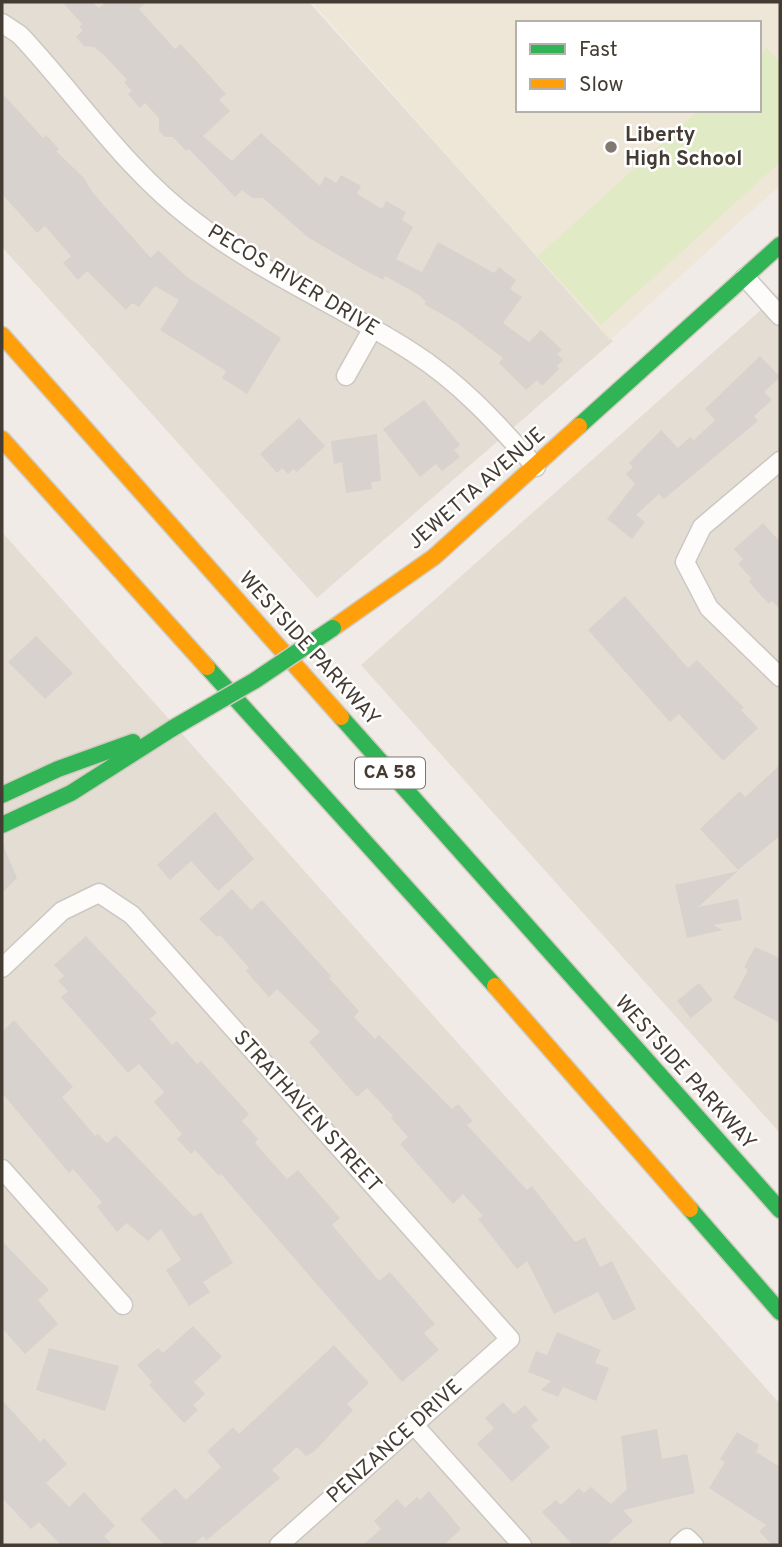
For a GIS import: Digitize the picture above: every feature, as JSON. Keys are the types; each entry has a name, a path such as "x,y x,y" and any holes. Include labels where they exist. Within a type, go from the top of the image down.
{"main road":[{"name":"JEWETTA AVENUE","path":"2,825 71,793 173,728 254,681 434,557 780,245"},
{"name":"WESTSIDE PARKWAY","path":"2,335 780,1210"},
{"name":"CA 58","path":"2,439 507,999 780,1312"},
{"name":"JEWETTA AVENUE","path":"2,795 58,769 173,728"}],"street":[{"name":"PECOS RIVER DRIVE","path":"2,23 20,35 136,168 192,220 226,244 373,328 449,379 482,408 536,467"},
{"path":"745,277 780,316"},
{"path":"346,376 373,328"},
{"path":"780,461 702,527 685,562 709,608 780,677"},
{"name":"STRATHAVEN STREET","path":"2,968 62,911 99,893 132,915 510,1339"},
{"path":"2,1169 123,1305"},
{"name":"PENZANCE DRIVE","path":"279,1545 510,1339"},
{"path":"414,1425 522,1545"}],"shaded area":[{"path":"2,2 309,2 613,341 317,598 2,247"},
{"name":"Liberty High School","path":"312,2 780,2 780,185 610,340"},
{"path":"780,293 780,1133 361,665"},
{"path":"2,532 780,1404 780,1545 2,1545"}],"green space":[{"path":"767,48 780,63 780,162 601,325 538,256 697,112 761,112 761,53"}],"building":[{"path":"62,2 92,2 99,8 106,2 147,2 139,9 175,49 181,44 226,94 219,100 230,111 203,136 232,161 261,133 320,186 325,176 336,183 341,175 361,186 357,194 382,209 386,201 406,212 402,220 413,227 396,259 422,272 438,242 494,273 499,267 516,280 510,289 522,297 503,323 529,342 541,330 562,350 557,354 563,360 557,366 559,369 542,386 537,380 526,390 499,363 503,358 457,323 424,304 426,302 419,295 385,276 383,280 309,238 263,198 252,198 242,190 235,197 189,149 186,151 173,137 165,137 159,131 159,118 145,103 140,108 128,94 132,91 124,82 127,80 105,56 94,47 84,46 76,37 83,30 79,27 82,24"},
{"path":"2,93 43,138 46,135 59,149 56,151 84,178 93,193 151,258 158,250 187,277 281,338 247,394 222,378 226,371 160,330 179,300 155,286 139,307 132,303 126,310 87,271 78,280 63,263 71,256 45,226 37,233 2,194"},
{"path":"760,356 780,377 764,392 772,400 754,416 758,421 664,499 659,494 636,515 645,522 632,539 607,519 635,484 626,474 633,467 629,463 661,430 678,448 690,437 694,440 715,420 705,409"},
{"path":"424,400 460,445 454,450 460,457 442,471 436,464 420,477 383,429"},
{"path":"299,418 325,446 297,472 294,469 288,474 282,468 277,473 260,454"},
{"path":"377,434 381,481 371,482 372,489 346,493 342,462 334,464 331,441"},
{"path":"763,523 780,542 780,609 772,601 769,604 753,587 749,581 752,579 738,564 743,559 734,549"},
{"path":"625,596 688,668 697,660 744,708 741,710 758,728 723,761 679,714 670,722 588,630"},
{"path":"36,636 73,673 45,699 8,662"},
{"path":"780,765 780,836 738,870 700,829 740,791 745,797"},
{"path":"215,812 254,859 218,891 191,861 170,880 157,865"},
{"path":"2,842 17,878 2,893"},
{"path":"738,871 698,907 738,899 742,920 713,925 723,930 687,938 675,885"},
{"path":"232,889 251,910 262,900 331,976 329,978 359,1011 354,1017 375,1039 379,1035 452,1109 458,1104 473,1121 467,1125 527,1190 532,1186 575,1242 585,1237 600,1267 612,1261 636,1309 613,1321 598,1292 554,1314 527,1261 517,1269 478,1219 483,1216 463,1194 453,1204 400,1144 408,1137 391,1118 393,1116 367,1088 357,1097 309,1042 320,1032 277,989 269,997 246,971 249,968 220,935 217,937 199,919"},
{"path":"86,936 157,1013 150,1019 172,1045 177,1041 197,1064 201,1061 249,1114 242,1121 258,1139 255,1143 287,1179 298,1170 340,1218 332,1225 379,1281 390,1272 435,1324 424,1333 439,1350 402,1382 221,1174 219,1176 195,1150 191,1154 177,1139 182,1134 154,1102 164,1092 139,1064 128,1073 61,997 68,991 58,981 64,976 54,965"},
{"path":"755,947 780,958 780,1023 733,998 748,970 744,967"},
{"path":"699,983 713,1000 691,1018 677,1001"},
{"path":"14,1020 73,1087 62,1097 95,1136 98,1134 107,1143 116,1135 194,1217 201,1212 233,1263 203,1282 210,1292 189,1306 166,1270 181,1260 161,1229 148,1241 127,1223 117,1232 97,1207 102,1202 73,1169 69,1173 2,1093 2,1032"},
{"path":"2,1241 49,1290 38,1300 58,1324 25,1354 2,1328"},
{"path":"193,1326 222,1357 194,1382 205,1394 193,1405 198,1410 184,1423 149,1385 152,1382 137,1365 158,1348 163,1353"},
{"path":"557,1332 601,1350 595,1363 609,1368 596,1401 563,1387 558,1397 541,1390 551,1381 528,1372 536,1351 547,1355"},
{"path":"334,1345 369,1383 347,1404 353,1410 314,1452 306,1456 297,1447 272,1470 280,1478 207,1540 203,1536 193,1545 164,1545 140,1519 175,1488 186,1500 221,1467 207,1451 233,1427 239,1434"},
{"path":"49,1348 119,1366 105,1411 36,1390"},
{"path":"2,1400 40,1442 44,1438 67,1464 46,1483 69,1507 84,1492 115,1526 104,1536 113,1545 61,1545 39,1522 31,1529 2,1498"},
{"path":"503,1402 514,1414 525,1405 538,1420 531,1426 550,1447 512,1482 477,1444 494,1428 485,1418"},
{"path":"657,1429 662,1459 687,1454 695,1493 623,1510 633,1521 606,1545 573,1545 542,1512 556,1500 561,1505 579,1488 584,1493 591,1487 611,1504 627,1489 621,1436"},
{"path":"737,1432 759,1445 756,1452 780,1467 780,1545 772,1545 759,1531 766,1525 709,1488 725,1462 720,1459"},
{"path":"429,1491 461,1529 444,1545 363,1545 381,1529 374,1521 397,1499 405,1508 417,1497 420,1500"}],"traffic: fast":[{"path":"579,426 780,245"},
{"path":"173,728 254,681 333,628"},
{"path":"207,667 495,986"},
{"path":"341,717 780,1210"},
{"path":"2,825 71,793 173,728"},
{"path":"2,795 58,769 133,742"},
{"path":"690,1209 780,1312"}],"traffic: slow":[{"path":"2,335 341,717"},
{"path":"333,628 434,557 579,426"},
{"path":"2,439 207,667"},
{"path":"495,986 690,1209"}],"place":[{"name":"Liberty High School","path":"611,147"}]}
